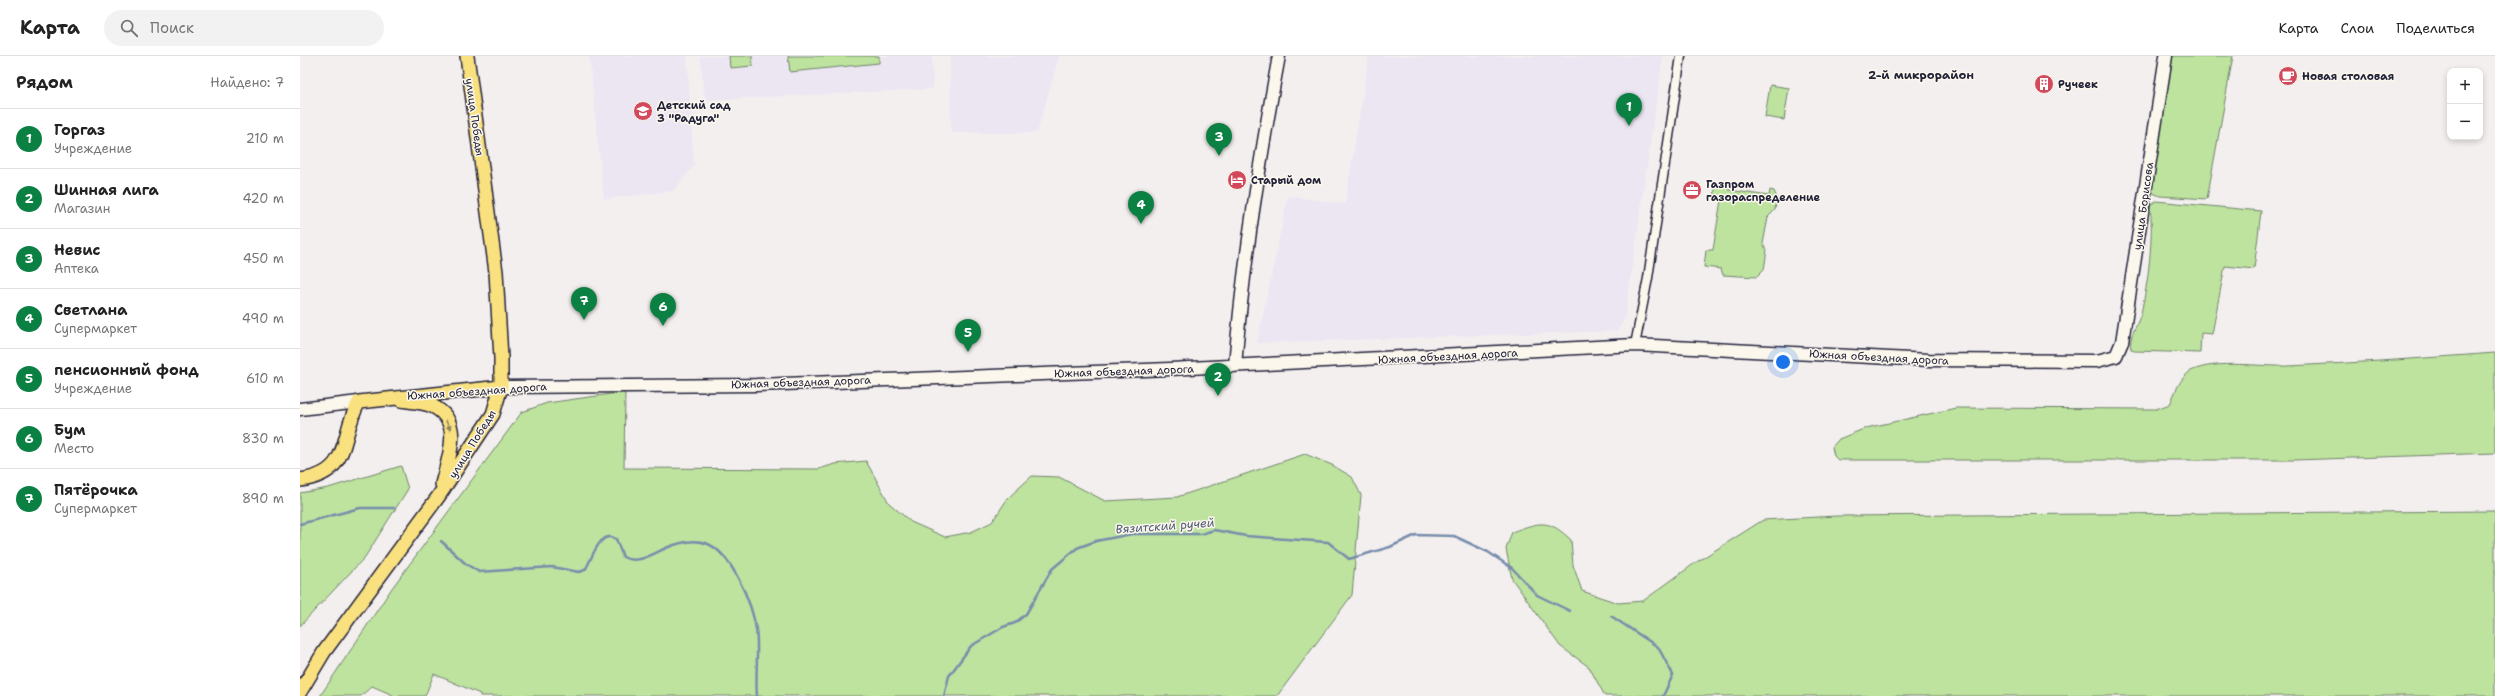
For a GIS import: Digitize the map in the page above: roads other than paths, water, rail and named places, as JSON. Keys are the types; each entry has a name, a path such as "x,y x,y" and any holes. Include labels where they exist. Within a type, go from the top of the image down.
{"main road":[{"name":"улица Победы","path":"300,692 324,652 438,497 493,414 501,387 501,358 496,272 467,56"},
{"name":"Южная объездная дорога","path":"358,402 501,387"},
{"path":"392,398 432,406 442,415 451,427 453,440 438,497"},
{"path":"300,480 327,471 338,459 346,445 351,415 358,402"}],"street":[{"path":"1235,366 1238,329 1256,193 1279,56"},
{"path":"1635,345 1648,278 1681,56"},
{"name":"улица Борисова","path":"2116,356 2127,317 2166,56"},
{"name":"Южная объездная дорога","path":"501,387 756,385 1235,366 1635,345 1948,360 2097,361 2116,356"},
{"path":"300,409 358,402"}],"waterway":[{"name":"Вязитский ручей","path":"300,524 360,508 394,508"},
{"name":"Вязитский ручей","path":"944,696 949,676 971,646 1003,627 1015,623 1026,614 1052,569 1077,548 1096,541 1132,534 1201,534 1214,530 1246,536 1328,542 1349,559 1390,547 1416,535 1454,536 1488,552 1512,568 1537,595 1570,611"},
{"name":"Вязитский ручей","path":"441,541 466,564 479,572 552,567 579,572 585,570 601,542 605,538 610,537 616,539 623,557 634,560 645,558 681,543 698,541 708,544 717,549 733,569 740,581 754,619 757,637 757,696"},
{"name":"Вязитский ручей","path":"1611,616 1658,647 1673,675 1663,696"}],"place":[{"name":"Новая столовая","path":"2288,76"},
{"name":"Ручеек","path":"2044,84"},
{"name":"Детский сад 3 \"Радуга\"","path":"643,111"},
{"name":"Горгаз","path":"1629,126"},
{"name":"Невис","path":"1219,156"},
{"name":"Старый дом","path":"1237,180"},
{"name":"Газпром газораспределение","path":"1692,190"},
{"name":"Светлана","path":"1141,224"},
{"name":"Пятёрочка","path":"584,320"},
{"name":"Бум","path":"663,326"},
{"name":"пенсионный фонд","path":"968,352"},
{"name":"Шинная лига","path":"1218,396"}],"district":[{"name":"2-й микрорайон","path":"1921,75"}]}
